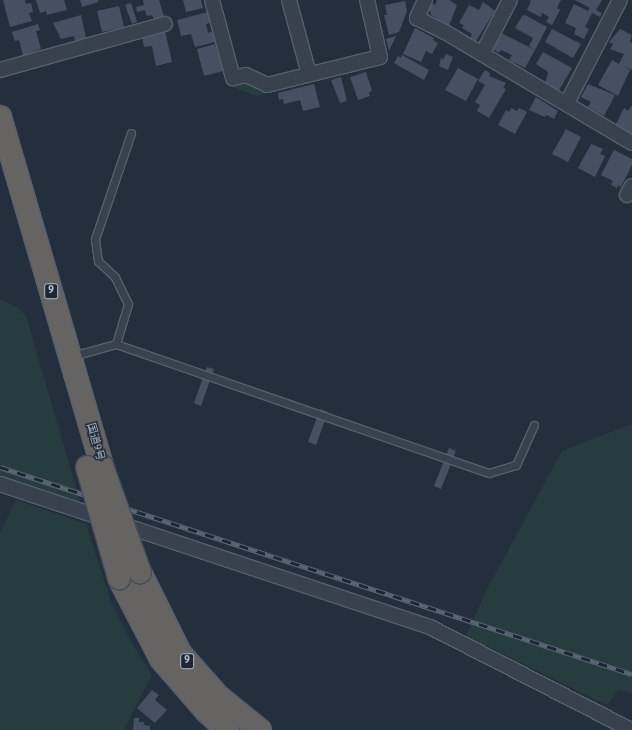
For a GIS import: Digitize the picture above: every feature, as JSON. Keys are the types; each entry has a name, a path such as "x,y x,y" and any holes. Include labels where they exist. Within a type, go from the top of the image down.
{"highway":[{"name":"国道9号","path":"0,117 70,357 119,578 161,659 206,711 227,730"},
{"name":"国道9号","path":"0,156 94,466 140,572 180,653 218,696 260,730"}],"street":[{"path":"212,0 233,78 246,75 267,85 380,57 367,0"},
{"path":"289,0 309,74"},
{"path":"425,0 417,18 567,103 632,143"},
{"path":"482,54 510,0"},
{"path":"567,103 620,0"},
{"path":"0,70 165,24"},
{"path":"0,484 432,628 631,730"}],"lane":[{"path":"116,344 128,304 115,277 98,261 95,239 131,132"},
{"path":"70,357 116,344 489,473 516,465 534,425"}],"green space":[{"path":"243,81 266,94 257,96 227,85"},
{"path":"0,299 18,308 26,316 81,504 0,476"},
{"path":"632,424 632,694 619,689 607,705 466,636 487,589 562,451"},
{"path":"16,500 86,524 111,602 130,640 152,675 124,730 0,730 0,533"}],"building":[{"path":"3,0 25,0 26,4 31,3 33,12 29,13 32,21 10,27"},
{"path":"36,0 64,0 67,10 47,15 46,11 40,13"},
{"path":"80,0 98,0 98,2 82,7"},
{"path":"143,0 159,0 164,17 154,20 152,15 147,16 145,10 137,12 136,7 144,5"},
{"path":"183,0 201,0 203,8 186,12"},
{"path":"437,0 449,0 457,5 449,26 430,14 431,12 427,9 430,2 435,5"},
{"path":"529,0 561,0 557,8 560,10 552,25 546,22 549,17 542,13 541,17 527,10 531,1"},
{"path":"575,0 602,0 596,10 602,13 600,17 592,13 585,27 589,29 584,39 574,34 576,28 565,23 574,4 588,11 590,8"},
{"path":"405,1 407,11 399,32 389,35 384,15 387,15 385,5"},
{"path":"483,2 495,11 476,41 470,39 472,34 462,28 464,25 459,23 469,5 479,10"},
{"path":"131,3 137,22 132,24 125,5"},
{"path":"119,6 124,27 102,32 97,11"},
{"path":"208,12 210,23 206,24 208,33 213,31 215,42 195,47 191,34 181,36 177,20"},
{"path":"81,15 86,38 75,41 74,36 61,39 53,23"},
{"path":"525,15 547,27 535,50 529,46 533,38 515,28 522,16"},
{"path":"38,24 40,30 36,31 41,49 23,56 19,40 15,41 12,32"},
{"path":"415,28 434,38 433,40 438,43 432,54 426,51 421,62 403,54"},
{"path":"552,29 581,44 573,58 545,42"},
{"path":"620,29 632,35 630,42 632,43 632,70 622,65 630,70 618,96 598,85 612,60 619,64 624,54 610,49 613,44 609,42"},
{"path":"165,31 172,62 156,66 152,46 144,47 142,36"},
{"path":"501,33 535,50 525,68 509,60 512,55 501,50 499,53 493,49"},
{"path":"396,36 389,51 386,39"},
{"path":"215,44 223,71 204,76 197,49"},
{"path":"543,52 572,68 558,92 545,84 548,72 536,64"},
{"path":"446,54 453,57 448,70 439,66 441,58 443,60"},
{"path":"402,55 429,70 424,80 394,63 398,56 401,58"},
{"path":"458,68 478,79 466,101 445,90"},
{"path":"485,70 490,73 489,76 506,83 503,88 506,89 489,118 477,111 480,105 475,102 485,85 478,81"},
{"path":"366,72 372,91 369,92 370,96 358,100 350,77"},
{"path":"341,77 347,101 340,103 331,80"},
{"path":"314,84 320,107 303,111 300,100 284,104 283,99 279,100 278,93"},
{"path":"588,84 615,95 604,116 588,107 591,102 581,97"},
{"path":"536,97 558,111 554,119 547,115 545,117 529,110"},
{"path":"631,106 632,135 615,126 624,108 628,111"},
{"path":"511,108 517,111 519,108 527,112 515,134 498,125 506,110 509,112"},
{"path":"566,129 581,137 568,162 552,154"},
{"path":"591,144 603,149 600,154 605,156 595,177 578,168"},
{"path":"614,150 632,159 632,165 621,187 618,185 617,188 611,185 613,181 601,175"},
{"path":"207,367 214,369 201,406 194,403"},
{"path":"320,409 328,412 316,445 308,442"},
{"path":"449,448 456,451 441,489 434,486"},
{"path":"152,690 159,695 155,700 167,710 155,723 137,708"},
{"path":"134,718 139,718 139,722 144,722 144,725 150,726 150,730 133,730"}],"railway":[{"path":"0,467 632,674"}]}
